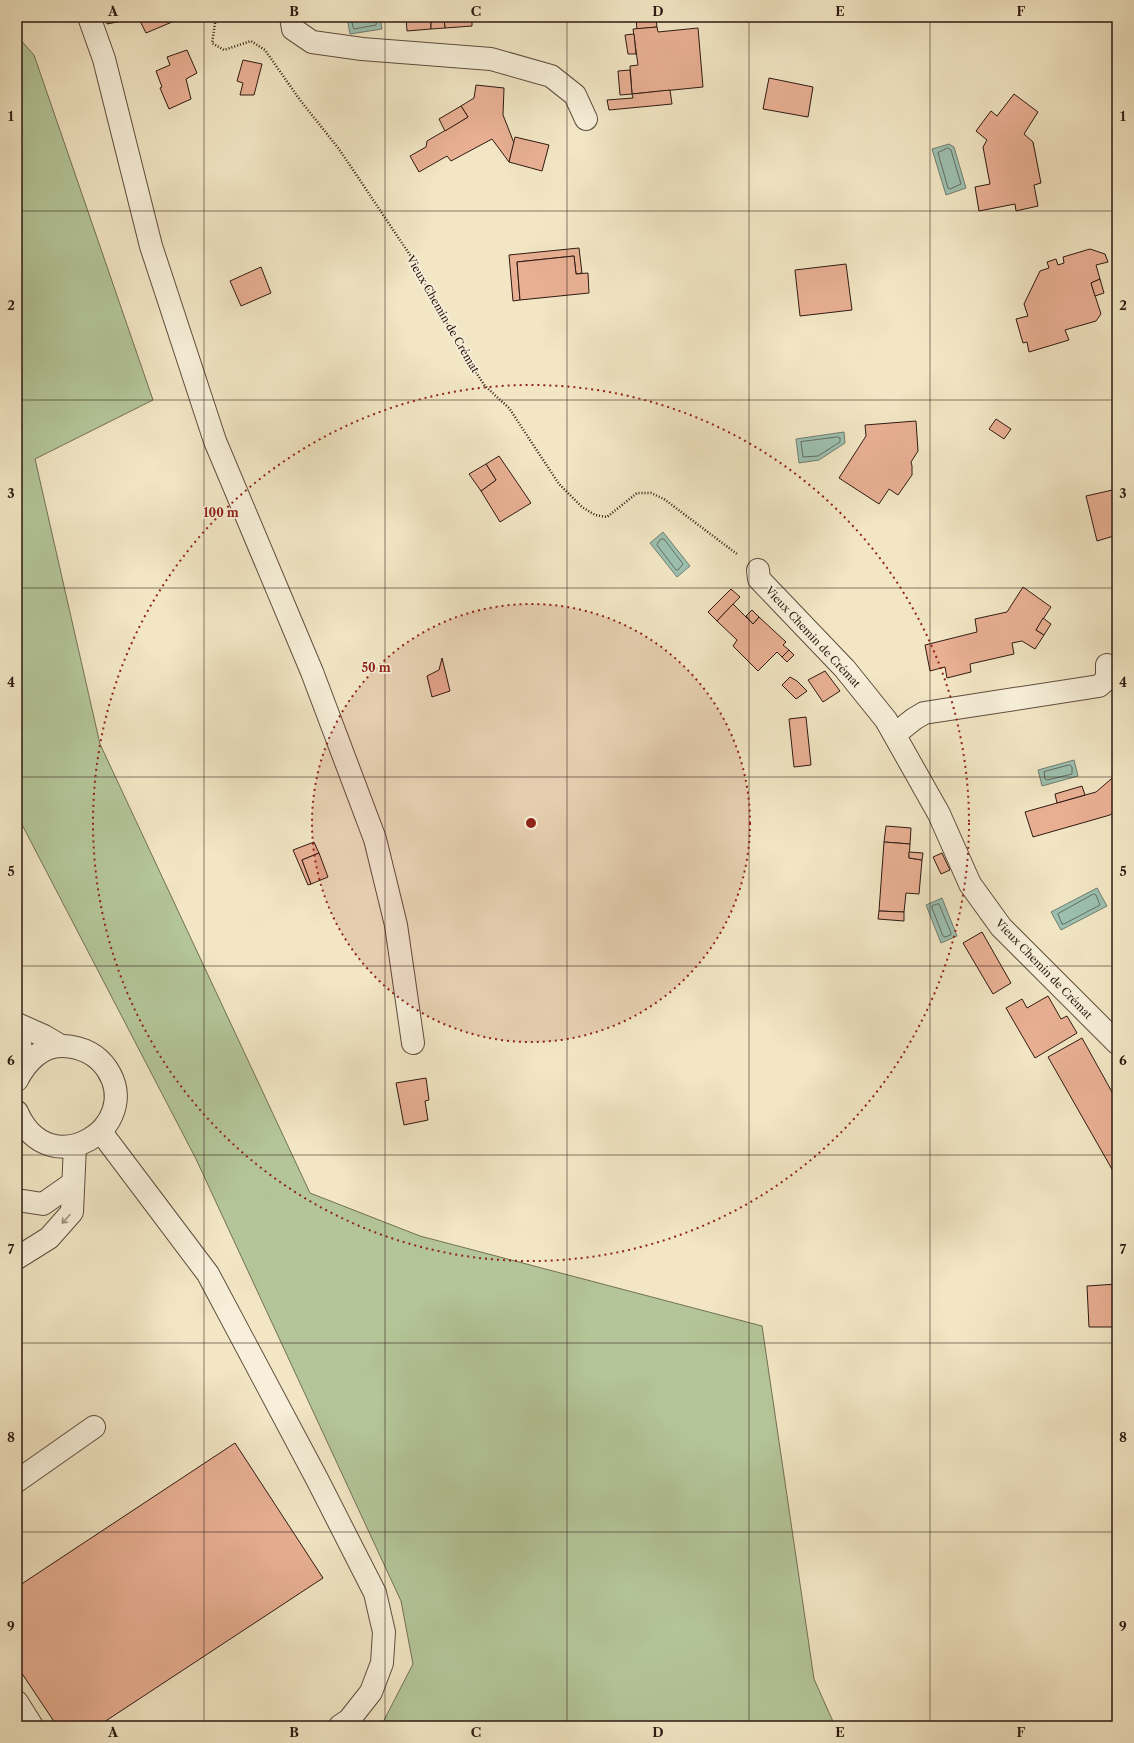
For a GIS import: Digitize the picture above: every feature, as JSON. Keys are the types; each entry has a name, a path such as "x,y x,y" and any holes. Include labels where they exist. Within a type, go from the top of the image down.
{"street":[{"path":"89,17 104,59 151,246 216,441 312,672 375,839 396,925 413,1043"},
{"path":"291,17 293,29 312,42 362,49 491,59 550,76 575,95 586,118"},
{"name":"Vieux Chemin de Crémat","path":"758,570 759,579 868,696 895,734 939,814 970,884 1001,927 1117,1043"},
{"path":"895,734 924,713 1099,686 1107,679 1107,665"},
{"path":"17,1024 44,1036 61,1046"},
{"path":"17,1027 21,1073"},
{"path":"17,1112 22,1124 32,1135 45,1143 60,1147 75,1146 90,1141 101,1132 110,1119 115,1104 115,1089 111,1075 102,1062 90,1052 76,1047 61,1046 47,1049 34,1056 21,1073"},
{"path":"101,1132 208,1274 317,1479 375,1593 384,1632 382,1663 372,1692 349,1720 340,1726"},
{"path":"17,1258 49,1238 72,1212 72,1183 75,1146"},
{"path":"17,1200 43,1204 72,1183"},
{"path":"17,1481 94,1426"},
{"path":"17,1702 32,1726"}],"path":[{"name":"Vieux Chemin de Crémat","path":"216,17 212,43 224,50 250,41 265,50 300,100 339,149 410,255 462,351 485,386 509,408 559,484 582,507 595,515 607,517 637,493 650,493 664,499 758,570"},
{"path":"1116,952 1117,961"}],"shaded area":[{"path":"17,36 34,55 153,400 35,459 100,744 310,1193 420,1236 762,1326 814,1679 835,1726 381,1726 413,1664 401,1601 196,1159 17,815"}],"water":[{"path":"380,17 382,29 350,34 347,18"},
{"path":"949,144 954,147 966,188 946,195 932,149"},
{"path":"844,432 845,443 819,460 799,463 796,439"},
{"path":"663,532 690,566 677,577 650,543"},
{"path":"1074,760 1078,776 1042,786 1038,770"},
{"path":"1097,888 1107,906 1061,930 1051,912"},
{"path":"942,898 957,936 941,943 926,905"}],"building":[{"path":"106,17 121,17 122,21 107,24"},
{"path":"138,17 170,17 172,22 146,33"},
{"path":"406,17 472,17 472,26 445,28 444,19 431,20 431,29 407,31"},
{"path":"656,18 657,27 637,29 636,20"},
{"path":"444,19 445,28 431,29 431,20"},
{"path":"657,27 658,32 698,28 703,87 632,94 630,66 638,65 633,29"},
{"path":"634,34 636,54 628,54 625,35"},
{"path":"187,50 197,73 186,79 191,99 169,109 160,88 162,87 156,71 170,65 167,57"},
{"path":"243,60 262,64 254,95 240,95 243,83 237,81"},
{"path":"630,70 632,94 620,95 618,71"},
{"path":"769,78 813,87 808,117 763,109"},
{"path":"476,85 504,88 503,115 514,143 509,162 492,139 451,161 447,156 419,172 410,156 426,147 427,141 468,117 461,106 474,98"},
{"path":"670,90 672,104 609,110 607,100 633,98 632,94"},
{"path":"1014,94 1038,112 1024,134 1033,142 1041,183 1034,185 1038,206 1016,211 1015,204 979,211 975,187 990,184 983,147 987,140 976,131 991,111 997,116"},
{"path":"461,106 468,117 445,131 439,119"},
{"path":"515,137 549,145 542,171 509,162"},
{"path":"579,248 582,273 576,274 574,256 517,262 520,300 513,301 509,255"},
{"path":"1090,249 1105,254 1108,262 1096,265 1100,279 1091,283 1101,314 1096,321 1065,330 1069,340 1029,352 1027,342 1023,343 1016,319 1028,316 1024,304 1040,271 1049,268 1047,262 1056,259 1058,265 1064,263 1063,257"},
{"path":"574,256 576,274 588,273 589,293 520,300 517,262"},
{"path":"846,264 852,310 800,316 795,270"},
{"path":"261,267 271,293 241,306 230,281"},
{"path":"1100,279 1104,293 1095,296 1091,283"},
{"path":"996,419 1011,429 1004,439 989,429"},
{"path":"916,421 918,451 911,462 912,475 898,495 889,489 879,504 839,478 866,436 865,425"},
{"path":"499,456 531,503 500,522 481,491 496,480 486,464"},
{"path":"486,464 496,480 481,491 469,474"},
{"path":"1117,489 1117,535 1097,541 1086,496"},
{"path":"1023,587 1051,607 1036,630 1044,635 1035,649 1022,641 1012,643 1014,654 970,664 971,672 947,678 945,667 930,671 925,645 977,632 975,619 1007,612"},
{"path":"731,589 740,597 717,621 708,612"},
{"path":"733,604 753,624 759,617 786,642 783,645 789,650 782,657 777,652 758,671 733,646 737,640 717,621"},
{"path":"752,610 759,617 753,624 746,616"},
{"path":"1043,618 1051,624 1044,635 1036,630"},
{"path":"789,650 794,655 787,662 782,657"},
{"path":"442,658 450,691 432,697 427,676 439,670"},
{"path":"825,671 840,691 823,702 808,680"},
{"path":"790,677 797,681 807,691 796,699 782,685"},
{"path":"806,717 811,765 794,767 789,719"},
{"path":"1117,774 1117,809 1110,815 1033,837 1025,812 1096,792"},
{"path":"1082,786 1085,795 1057,803 1055,794"},
{"path":"886,826 911,828 910,844 884,842"},
{"path":"314,842 319,853 302,860 311,884 308,885 293,850"},
{"path":"884,842 910,844 909,858 922,860 919,894 906,893 904,912 879,911"},
{"path":"909,852 923,853 922,860 909,858"},
{"path":"319,853 328,877 311,884 302,860"},
{"path":"942,853 950,870 941,874 933,857"},
{"path":"879,911 904,912 904,921 878,919"},
{"path":"982,932 1011,983 993,994 963,943"},
{"path":"1048,996 1061,1019 1067,1016 1077,1033 1035,1058 1006,1008 1022,999 1027,1008"},
{"path":"1082,1038 1117,1101 1117,1178 1048,1057"},
{"path":"426,1078 429,1100 425,1101 428,1120 404,1125 396,1083"},
{"path":"1117,1284 1117,1327 1089,1327 1087,1286"},
{"path":"235,1443 323,1578 98,1726 57,1726 17,1666 17,1587"}]}
